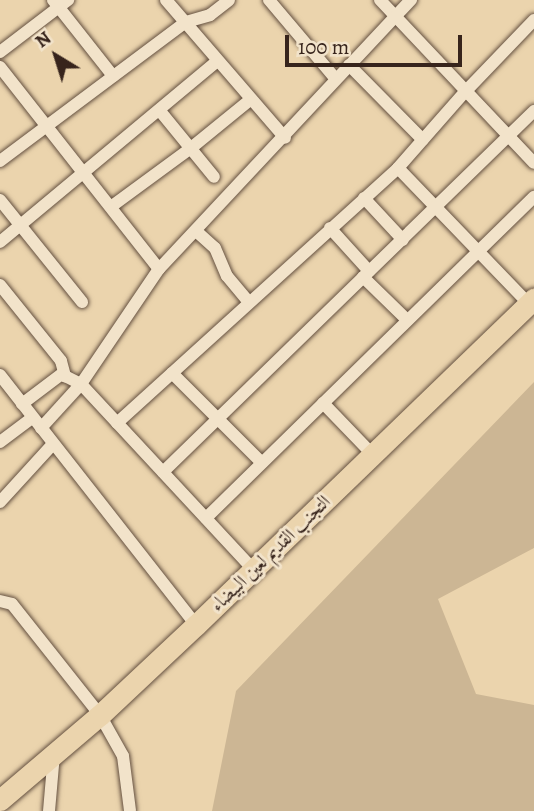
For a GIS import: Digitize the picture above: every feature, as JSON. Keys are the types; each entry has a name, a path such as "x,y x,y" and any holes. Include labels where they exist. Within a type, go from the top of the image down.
{"main road":[{"name":"التجنب القديم لعين البيضاء","path":"0,800 100,715 196,625 531,302"}],"street":[{"path":"166,0 285,138"},
{"path":"0,161 186,22 210,15 229,0"},
{"path":"269,0 335,78"},
{"path":"380,0 464,93 534,163"},
{"path":"0,442 37,423 81,384 159,269 285,138 335,78 411,0"},
{"path":"0,52 60,3 113,76"},
{"path":"117,424 398,168 464,93 534,20"},
{"path":"0,242 217,61"},
{"path":"349,65 423,140"},
{"path":"0,67 159,269"},
{"path":"112,206 191,148 251,99"},
{"path":"160,111 214,177"},
{"path":"163,472 534,111"},
{"path":"398,168 531,302"},
{"path":"206,518 534,197"},
{"path":"364,198 403,240"},
{"path":"0,200 82,302"},
{"path":"330,228 407,320"},
{"path":"196,231 215,248 226,276 249,302"},
{"path":"0,285 61,361 63,373 81,384 254,570"},
{"path":"22,404 63,373"},
{"path":"172,373 262,463"},
{"path":"0,376 196,625"},
{"path":"323,403 373,455"},
{"path":"0,502 53,444"},
{"path":"0,601 12,604 100,715 123,756 130,811"},
{"path":"49,811 54,753"}],"shaded area":[{"path":"534,382 534,548 438,599 476,694 534,705 534,811 212,811 236,691"}]}
